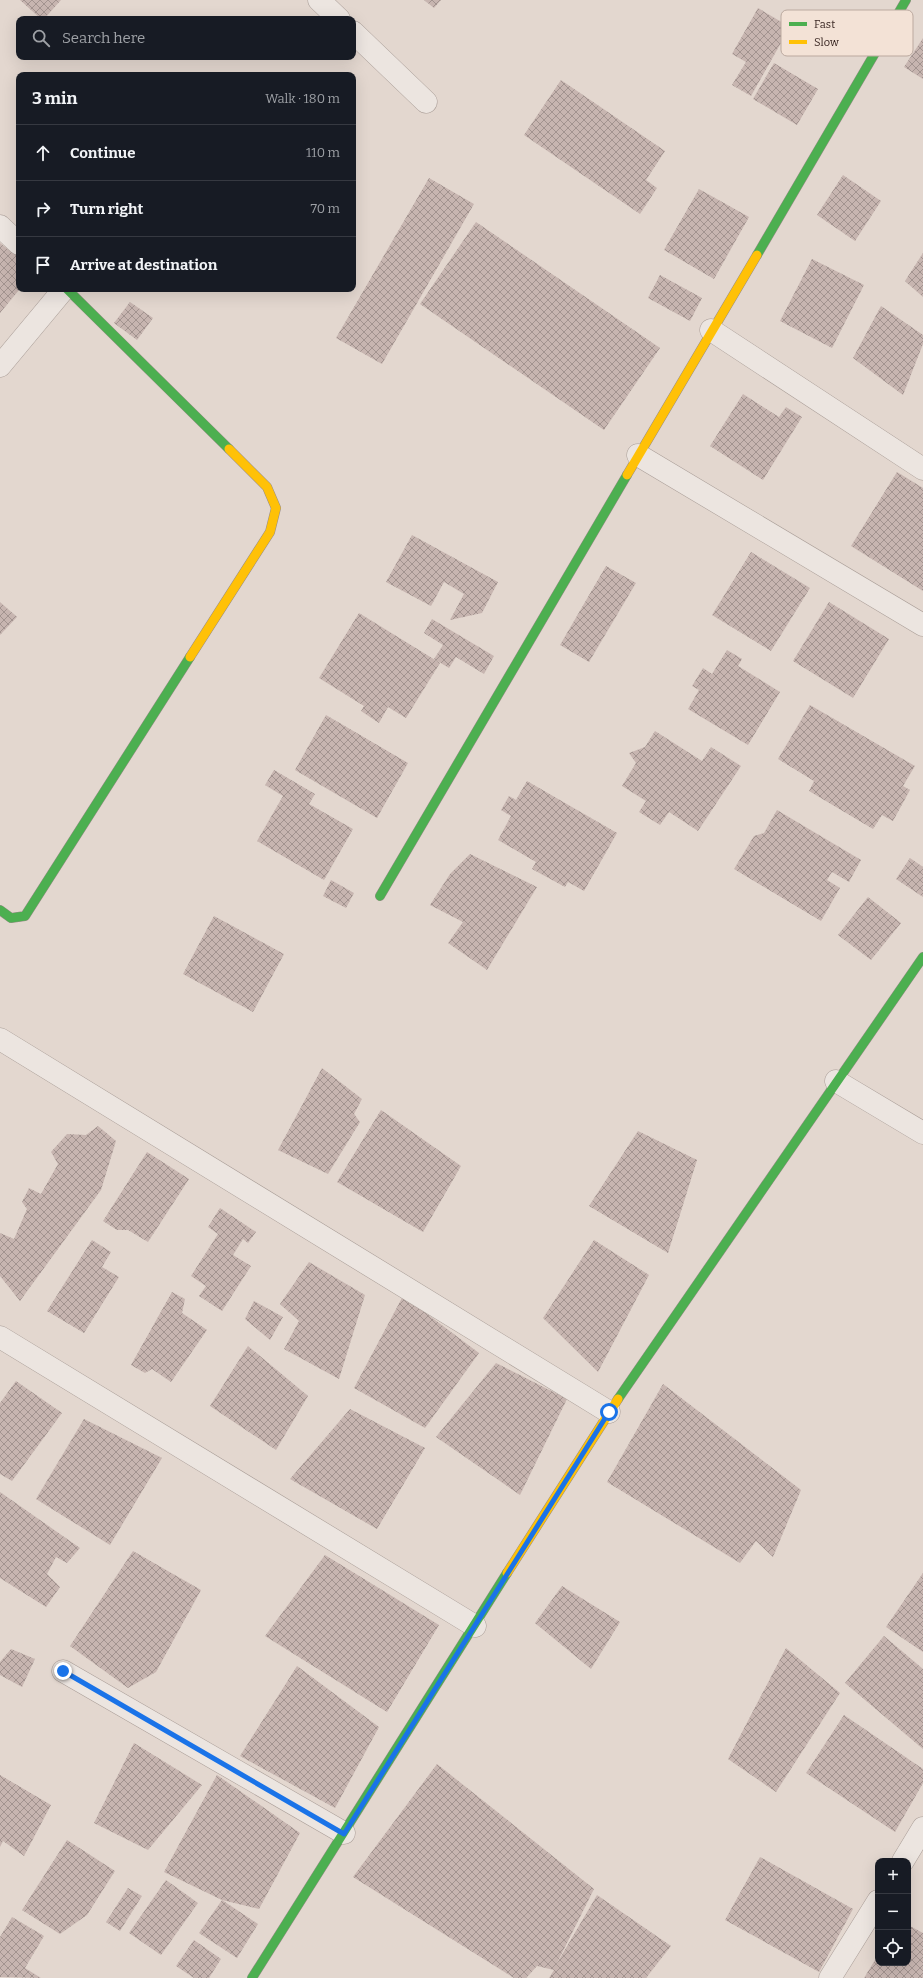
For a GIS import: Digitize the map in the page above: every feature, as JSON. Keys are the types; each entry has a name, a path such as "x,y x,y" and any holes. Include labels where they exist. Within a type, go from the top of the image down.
{"street":[{"path":"319,0 336,16"},
{"path":"900,10 906,0"},
{"path":"356,35 426,102"},
{"path":"380,896 873,56"},
{"path":"0,226 16,241"},
{"path":"0,366 63,292"},
{"path":"0,910 8,918 16,919 25,916 270,532 276,508 267,487 69,292"},
{"path":"711,330 923,469"},
{"path":"638,455 923,626"},
{"path":"252,1978 609,1412 836,1081 923,958"},
{"path":"0,1039 609,1412"},
{"path":"836,1081 923,1133"},
{"path":"0,1337 475,1626"},
{"path":"63,1671 344,1834"},
{"path":"905,1858 923,1828"},
{"path":"830,1978 875,1906"}],"building":[{"path":"20,0 61,0 47,16 38,16"},
{"path":"424,0 441,0 434,8"},
{"path":"758,8 781,22 781,43 751,96 732,85 746,62 732,54"},
{"path":"923,38 923,79 904,67 911,56 913,56 913,53"},
{"path":"774,63 818,89 797,125 753,99"},
{"path":"561,80 665,151 646,180 657,188 640,214 524,135"},
{"path":"843,175 881,201 855,241 817,215"},
{"path":"429,178 474,204 382,364 336,338"},
{"path":"699,189 749,217 714,279 664,250"},
{"path":"476,222 660,348 604,430 420,304"},
{"path":"0,243 16,256 16,292 17,292 0,313"},
{"path":"923,253 923,297 905,281"},
{"path":"812,259 864,285 832,348 780,321"},
{"path":"660,275 702,298 690,321 648,298"},
{"path":"130,302 153,318 137,340 114,323"},
{"path":"881,306 923,335 923,344 903,395 853,358"},
{"path":"743,394 779,417 786,407 802,417 763,480 710,446"},
{"path":"897,472 923,488 923,591 851,546"},
{"path":"412,535 498,582 482,613 450,620 464,594 444,582 431,606 386,582"},
{"path":"751,552 810,588 771,651 712,615"},
{"path":"606,566 636,583 589,662 560,645"},
{"path":"0,602 17,617 0,635"},
{"path":"829,602 889,639 853,698 793,661"},
{"path":"359,613 440,663 406,718 388,707 379,723 361,711 364,706 319,678"},
{"path":"432,619 494,656 484,674 456,657 449,668 434,659 443,645 424,633"},
{"path":"727,650 742,659 738,666 780,692 748,745 688,709 699,690 692,686 703,668 712,674"},
{"path":"810,705 915,766 903,786 910,790 893,821 882,815 873,829 809,791 814,781 778,759"},
{"path":"326,715 408,763 377,818 295,770"},
{"path":"655,731 702,761 711,747 741,766 698,831 669,812 660,825 639,812 646,801 622,786 636,763 629,753 645,747"},
{"path":"274,770 315,794 309,804 353,829 324,880 257,841 283,796 265,785"},
{"path":"527,781 617,833 584,891 568,882 565,887 532,869 536,862 498,840 511,816 501,810 509,796 516,800"},
{"path":"777,810 861,860 849,882 832,872 827,880 840,888 821,921 734,869 754,836 764,833"},
{"path":"470,854 537,887 487,970 448,943 463,922 430,905 450,874"},
{"path":"910,858 923,867 923,897 896,879"},
{"path":"331,880 354,893 346,908 323,896"},
{"path":"868,897 901,923 871,960 838,935"},
{"path":"214,916 284,954 253,1012 183,974"},
{"path":"322,1068 362,1099 354,1114 360,1122 328,1174 278,1150"},
{"path":"381,1110 461,1166 423,1232 337,1182"},
{"path":"98,1126 116,1141 101,1190 20,1301 0,1276 0,1233 14,1239 27,1209 22,1202 29,1188 41,1194 58,1164 51,1152 67,1134 86,1135"},
{"path":"638,1131 697,1160 668,1253 589,1206"},
{"path":"147,1152 189,1179 148,1242 128,1230 117,1230 103,1221"},
{"path":"220,1208 256,1232 248,1243 243,1239 233,1255 251,1266 222,1311 199,1296 206,1286 191,1276 218,1234 208,1227"},
{"path":"92,1240 111,1252 102,1267 119,1277 84,1333 47,1311"},
{"path":"594,1240 649,1275 598,1372 543,1318"},
{"path":"309,1262 365,1295 339,1379 284,1349 299,1321 280,1304"},
{"path":"172,1292 185,1299 182,1313 207,1330 171,1382 152,1369 145,1373 131,1365"},
{"path":"403,1296 479,1353 425,1428 354,1388"},
{"path":"254,1301 283,1317 270,1340 245,1319"},
{"path":"248,1346 308,1396 276,1450 210,1406"},
{"path":"496,1363 567,1399 520,1495 436,1437"},
{"path":"16,1381 62,1413 12,1481 0,1474 0,1403"},
{"path":"663,1384 801,1490 773,1557 756,1541 740,1563 607,1482"},
{"path":"350,1409 425,1448 377,1529 290,1479"},
{"path":"84,1419 162,1458 110,1545 36,1499"},
{"path":"0,1492 80,1548 67,1563 56,1557 47,1574 60,1587 46,1607 0,1578"},
{"path":"133,1551 201,1590 156,1672 128,1688 70,1646"},
{"path":"325,1555 439,1625 387,1712 265,1636"},
{"path":"923,1573 923,1652 886,1627"},
{"path":"562,1586 620,1622 591,1669 535,1623"},
{"path":"884,1636 923,1669 923,1749 845,1683"},
{"path":"786,1648 840,1693 776,1792 728,1759"},
{"path":"11,1649 35,1659 22,1687 0,1675 0,1662"},
{"path":"297,1666 379,1727 335,1808 240,1756"},
{"path":"844,1715 923,1769 923,1783 895,1832 806,1773"},
{"path":"134,1743 202,1785 148,1850 94,1823"},
{"path":"437,1764 594,1889 556,1965 597,1895 671,1946 646,1978 549,1978 554,1970 537,1966 526,1978 514,1978 353,1877"},
{"path":"0,1775 51,1805 24,1856 3,1841 0,1847"},
{"path":"217,1775 300,1833 259,1909 222,1900 164,1872"},
{"path":"67,1840 115,1871 87,1915 60,1934 22,1910"},
{"path":"760,1857 853,1909 819,1972 725,1920"},
{"path":"166,1880 198,1903 161,1955 129,1933"},
{"path":"128,1888 142,1896 120,1931 106,1922"},
{"path":"222,1900 258,1924 237,1958 199,1933"},
{"path":"12,1917 44,1936 25,1968 41,1978 0,1977 0,1937"},
{"path":"911,1927 923,1933 923,1978 864,1978 875,1960 875,1966 911,1966"},
{"path":"194,1940 221,1959 209,1978 194,1978 176,1966"}],"traffic: fast":[{"path":"900,10 906,0"},
{"path":"757,255 873,56"},
{"path":"70,292 229,449"},
{"path":"380,896 627,475"},
{"path":"0,910 11,918 25,916 190,657"},
{"path":"618,1399 923,957"},
{"path":"252,1978 507,1573"}],"traffic: slow":[{"path":"627,475 757,255"},
{"path":"190,657 270,532 276,508 267,487 229,449"},
{"path":"507,1573 618,1399"}],"route":[{"path":"63,1671 344,1834 609,1412"}]}
